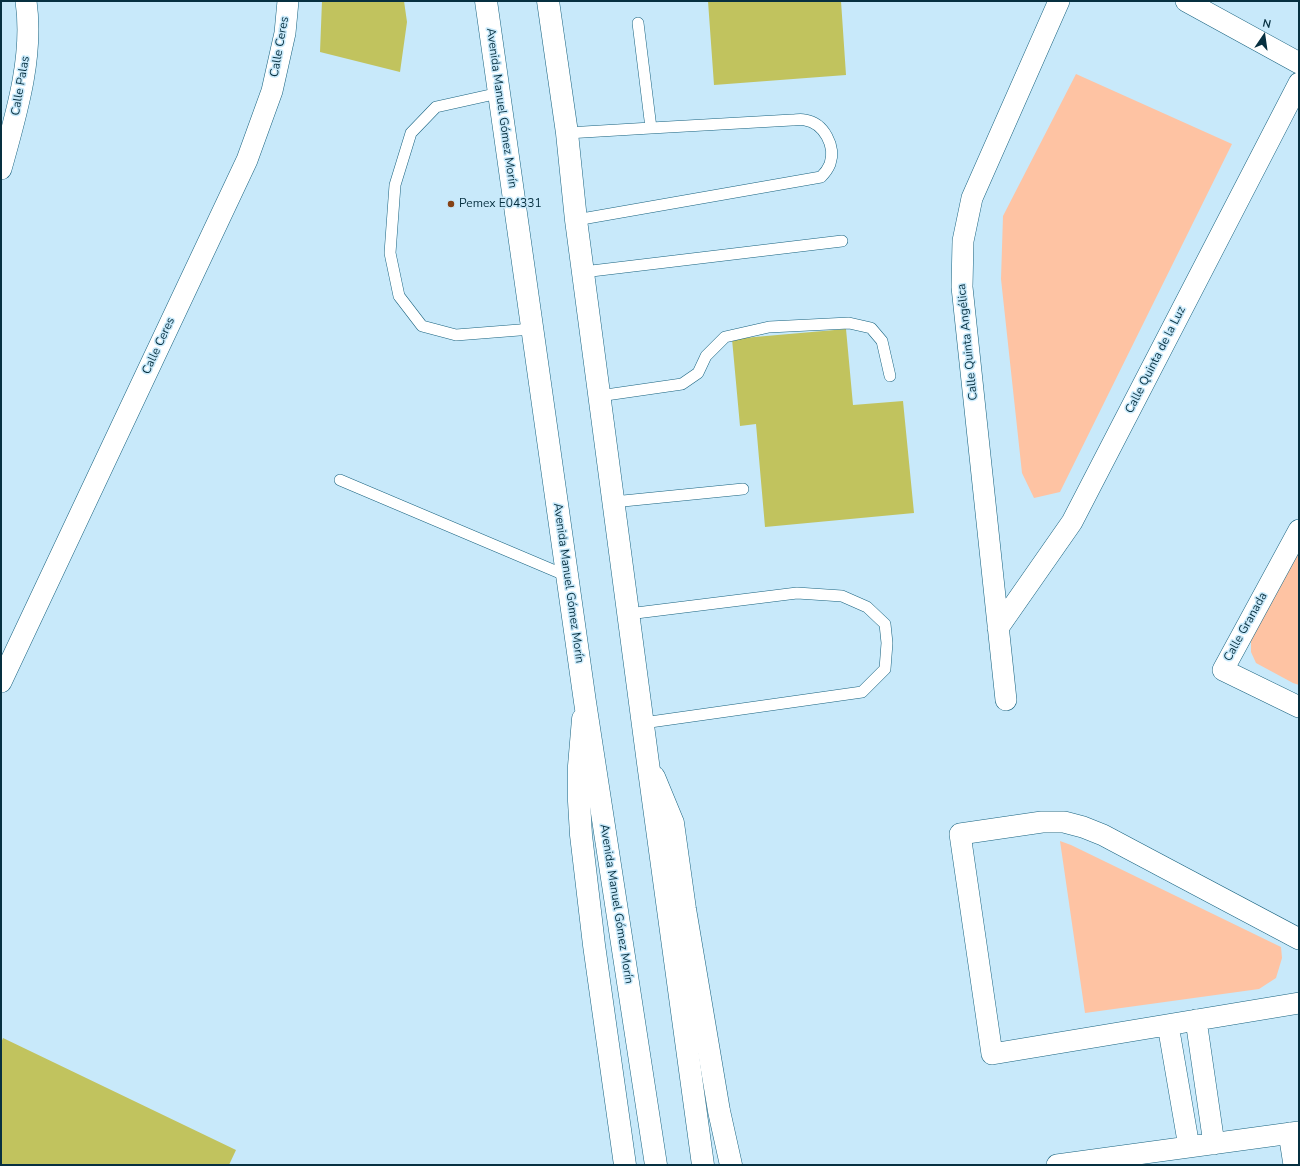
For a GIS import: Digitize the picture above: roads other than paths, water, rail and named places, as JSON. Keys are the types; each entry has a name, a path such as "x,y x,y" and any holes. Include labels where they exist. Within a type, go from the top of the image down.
{"main road":[{"name":"Avenida Manuel Gómez Morín","path":"486,1 585,702 656,1165"},
{"path":"548,1 567,133 576,220 613,502 703,1165"},
{"path":"585,702 579,766 581,835 594,945 625,1165"},
{"path":"648,763 672,823 719,1111 730,1165"}],"street":[{"name":"Calle Palas","path":"1,169 14,123 27,60 28,15 26,1"},
{"name":"Calle Ceres","path":"1,682 247,160 272,91 285,33 288,1"},
{"name":"Calle Quinta Angélica","path":"1006,700 962,287 963,241 972,198 1059,1"},
{"path":"1186,1 1299,63"},
{"name":"Calle Quinta de la Luz","path":"998,628 1072,522 1299,84"},
{"name":"Calle Granada","path":"1299,530 1223,670 1299,707"},
{"path":"1299,939 1103,835 1083,826 1064,822 1042,822 960,834 992,1054 1299,1003"},
{"path":"1196,1020 1214,1144"},
{"path":"1168,1024 1189,1147"},
{"path":"1056,1165 1294,1133 1294,1165"}],"lane":[{"path":"638,23 651,128"},
{"path":"499,92 436,108 411,133 395,185 390,253 399,296 422,326 456,335 532,329"},
{"path":"567,133 805,120 816,124 824,131 829,140 832,156 830,164 821,177 576,220"},
{"path":"583,272 842,241"},
{"path":"599,396 682,384 698,373 706,356 725,337 769,327 849,323 871,328 882,341 890,376"},
{"path":"340,480 567,576"},
{"path":"613,502 743,489"},
{"path":"628,614 797,593 842,596 867,607 885,624 887,643 885,669 862,692 643,724"}],"place":[{"name":"Pemex E04331","path":"451,204"}]}
